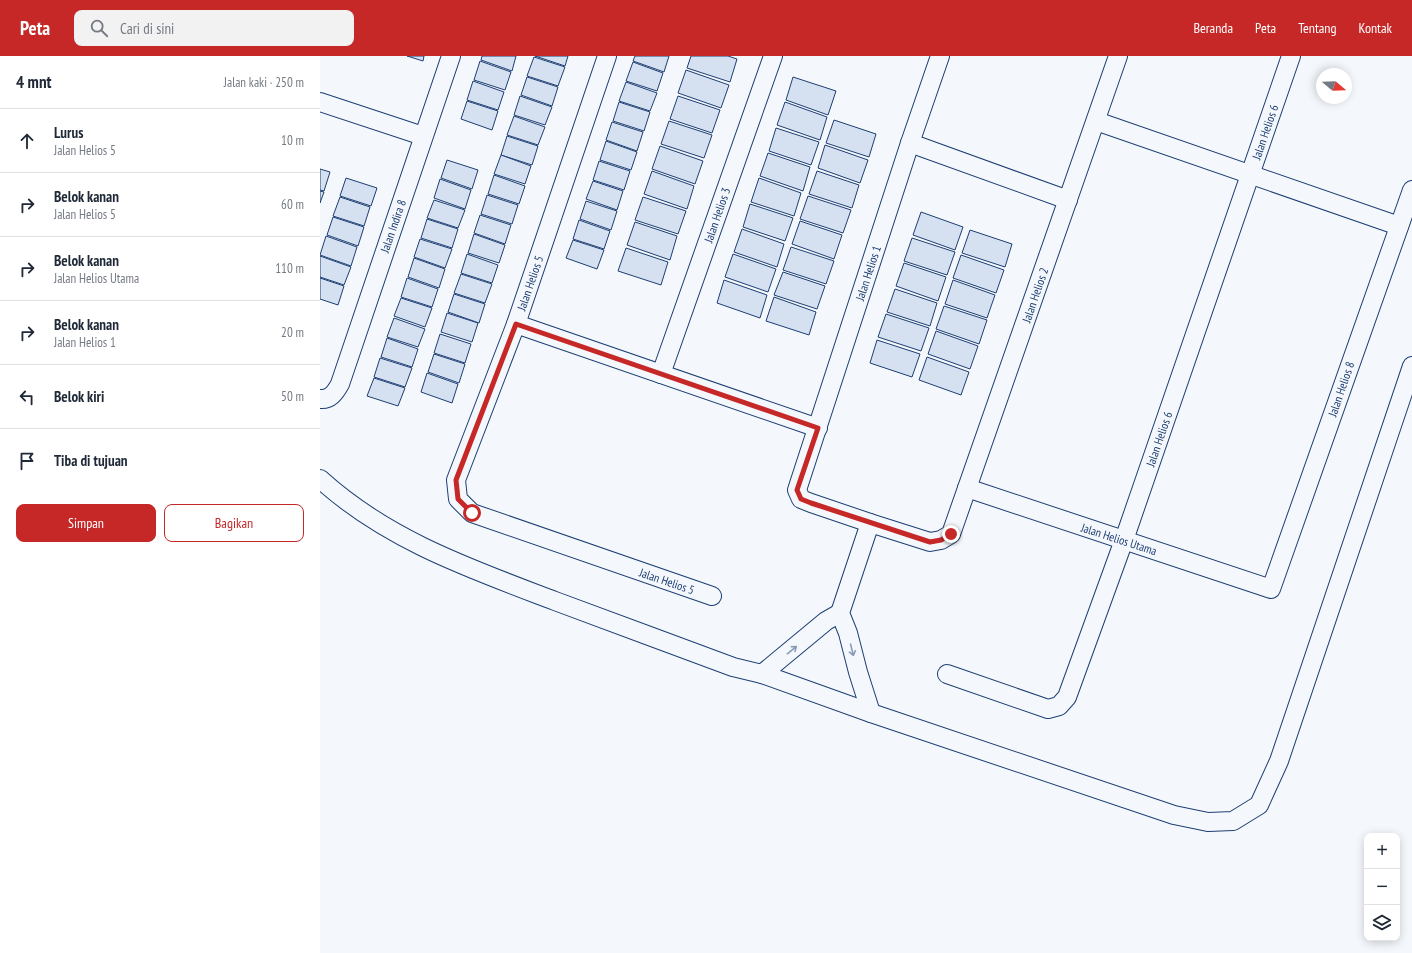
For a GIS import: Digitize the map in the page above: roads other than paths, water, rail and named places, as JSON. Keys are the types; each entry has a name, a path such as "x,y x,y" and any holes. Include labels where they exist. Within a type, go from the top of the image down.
{"street":[{"name":"Jalan Indira 8","path":"327,397 340,384 451,56"},
{"name":"Jalan Helios 5","path":"607,56 516,324 456,480 458,499 472,513 712,596"},
{"name":"Jalan Helios 3","path":"661,374 773,56"},
{"name":"Jalan Helios 2","path":"870,523 930,542 941,540 951,534 1118,56"},
{"name":"Jalan Helios 6","path":"947,674 1048,709 1059,706 1067,698 1124,540 1291,56"},
{"name":"Jalan Helios 1","path":"870,523 801,499 797,490 910,144 934,58"},
{"path":"320,102 423,136"},
{"path":"1096,121 1399,226"},
{"path":"910,144 1068,200"},
{"name":"Jalan Helios 8","path":"1271,589 1412,190"},
{"path":"516,324 818,428"},
{"path":"320,479 336,493 375,521 423,548 474,570 733,667 762,674 871,714 1174,815 1208,822 1233,821 1259,805 1279,761 1412,366"},
{"name":"Jalan Helios Utama","path":"967,488 1271,589"},
{"path":"870,523 840,613 848,633 871,714"},
{"path":"762,674 826,621 840,613"}]}
